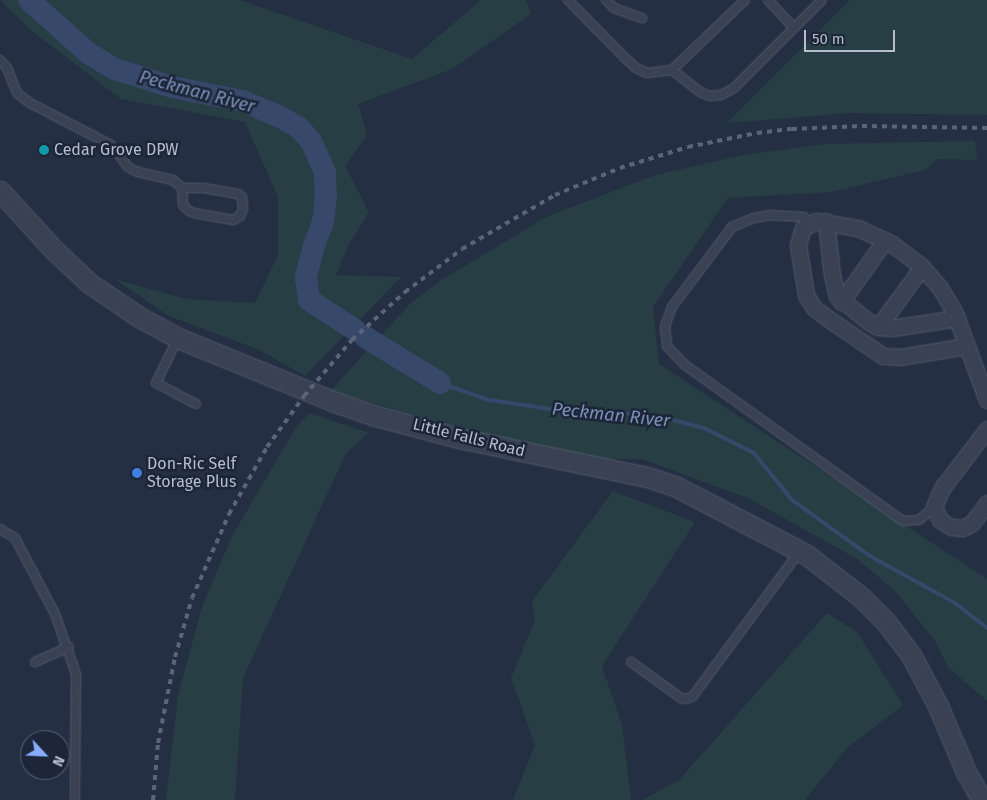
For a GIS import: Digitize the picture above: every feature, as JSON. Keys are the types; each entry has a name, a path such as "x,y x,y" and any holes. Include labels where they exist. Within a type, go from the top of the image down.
{"street":[{"name":"Little Falls Road","path":"0,191 54,250 89,283 138,317 178,338 335,402 376,416 459,438 647,477 674,486 800,551 843,581 886,622 911,655 966,772 982,800"},
{"path":"826,221 832,275 835,289 841,302 878,326 892,328 957,318"},
{"path":"967,346 899,357 883,356 819,312 808,301 806,295 798,245 803,228 809,223 826,221 858,228 885,240 922,267 945,296 957,318 987,400"},
{"path":"841,302 885,240"},
{"path":"878,326 922,267"},
{"path":"987,429 942,488 934,507 940,520 951,527 963,528 972,523 987,503"}],"lane":[{"path":"568,0 636,68 647,73 672,70 745,0"},
{"path":"606,0 614,8 642,18"},
{"path":"768,0 794,28"},
{"path":"672,70 700,92 710,96 721,94 734,88 822,0"},
{"path":"0,60 7,68 17,93 30,103 111,145 128,167 138,172 173,180 182,188 204,188 238,194 242,197 243,209 240,216 233,220 189,211 183,205 182,188"},
{"path":"809,223 804,217 771,215 754,218 732,227 672,306 665,326 667,346 685,364 903,521 919,520 934,507"},
{"path":"178,338 156,383 196,404"},
{"path":"0,529 15,538 55,614 76,674 75,800"},
{"path":"631,662 681,698 687,699 693,696 800,551"},
{"path":"35,662 68,647"}],"green space":[{"path":"0,0 239,0 412,59 481,0 526,0 531,14 452,69 358,104 367,135 345,166 369,212 348,246 336,275 401,277 305,376 260,350 169,316 115,279 186,299 255,303 278,255 278,197 245,122 121,99 33,32"},
{"path":"850,0 987,0 987,115 849,113 727,123"},
{"path":"975,141 977,160 937,159 925,170 831,192 728,198 653,307 659,364 987,579 987,701 949,668 935,641 895,591 857,559 750,499 642,459 606,459 495,437 330,391 410,304 440,281 546,217 655,175 748,154 825,144"},
{"path":"309,413 369,433 346,453 243,678 235,800 166,800 178,695 202,607 232,536 295,429"},
{"path":"613,491 695,522 602,666 622,725 631,800 513,800 535,745 511,678 535,620 532,601"},
{"path":"827,613 857,632 903,705 848,747 805,800 642,800 679,780"}],"waterway":[{"name":"Peckman River","path":"29,0 88,53 115,69 172,87 243,101 298,127 311,141 325,173 326,197 323,222 314,245 306,278 309,300 355,330"},
{"name":"Peckman River","path":"365,337 440,383"},
{"name":"Peckman River","path":"440,383 489,400 564,411 621,413 665,418 704,428 754,453 792,500 870,556 955,603 987,628"}],"railway":[{"path":"153,800 158,743 175,657 192,598 229,514 267,447 304,396 352,340 405,292 462,249 555,195 620,168 688,147 757,133 792,129 862,126 987,128"}],"place":[{"name":"Cedar Grove DPW","path":"44,150"},
{"name":"Don-Ric Self Storage Plus","path":"137,473"}]}
